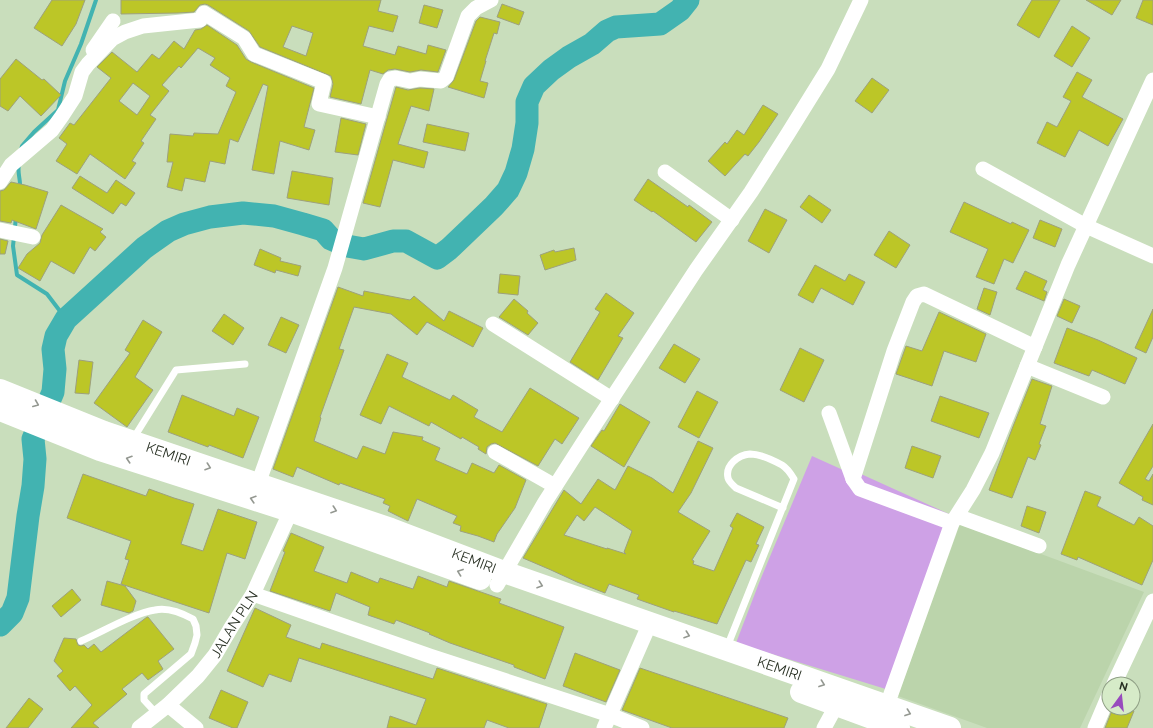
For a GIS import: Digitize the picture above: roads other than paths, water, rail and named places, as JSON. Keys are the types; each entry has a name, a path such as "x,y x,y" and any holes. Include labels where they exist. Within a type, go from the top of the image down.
{"highway":[{"name":"KEMIRI","path":"0,390 102,441 132,441 258,484 293,504"},
{"name":"KEMIRI","path":"0,410 102,441 293,504 647,629 750,672 841,699 887,705 950,728"},
{"name":"KEMIRI","path":"647,629 727,649 841,699 899,728"}],"street":[{"path":"258,484 335,268 387,84 390,80 396,78 441,81 446,77 468,16 476,8 491,0"},
{"path":"500,578 555,486 696,270 751,192 816,90 861,0"},
{"path":"0,182 11,165 52,130 69,108 75,96 82,72 112,39 125,32 143,26 159,23 200,20 204,13 244,38 254,54 324,82 319,104 378,117"},
{"path":"88,64 95,45 113,21"},
{"path":"887,705 955,520 974,490 992,453 1065,272 1153,80"},
{"path":"983,169 1086,226 1153,256"},
{"path":"665,172 732,220"},
{"path":"853,479 894,351 913,302 918,296 924,294 1035,347"},
{"path":"493,324 612,399"},
{"path":"1027,366 1103,397"},
{"path":"829,413 853,479 860,488 1039,546"},
{"path":"495,452 555,486"},
{"name":"JALAN PLN","path":"139,728 168,705 198,676 215,655 253,594 293,504"},
{"path":"253,594 430,656 607,721 642,728"},
{"path":"1118,676 1153,601"},
{"path":"607,721 647,629"},
{"path":"824,728 841,699"},
{"path":"168,705 196,728"},
{"path":"1095,728 1101,714"}],"lane":[{"path":"132,441 176,370 245,364"},
{"path":"727,649 783,508 794,479 784,465 766,458 751,454 741,456 733,460 729,469 728,478 730,483 736,488 783,508"},
{"path":"81,641 136,616 156,609 170,610 193,619 196,626 197,635 191,654 144,694 144,700 156,714"}],"waterway":[{"path":"21,150 22,146 34,132 58,110 65,81 81,44 96,0"},
{"path":"0,625 12,613 18,598 33,486 35,459 33,439 53,392 55,369 53,349 56,336 66,319 144,248 168,231 184,224 210,217 243,213 274,216 303,224 323,230 331,239 347,246 364,249 393,241 406,241 437,258 470,229 508,190 516,173 523,149 527,123 527,102 534,86 551,70 569,57 592,44 607,31 616,27 660,24 680,10 688,0"},
{"path":"19,164 18,170 20,189"},
{"path":"16,217 13,246 17,275 47,294 66,319"}]}
